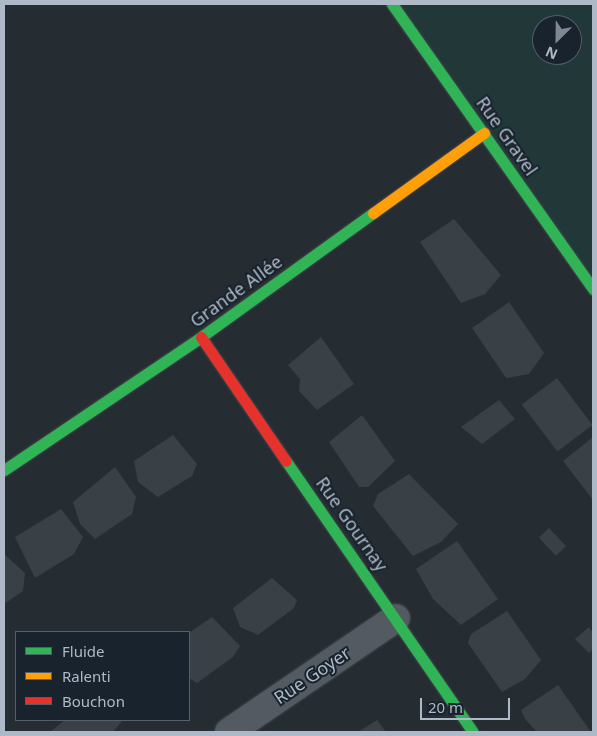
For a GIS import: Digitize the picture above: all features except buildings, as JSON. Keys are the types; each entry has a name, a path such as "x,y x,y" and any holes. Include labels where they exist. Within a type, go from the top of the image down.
{"street":[{"name":"Rue Gravel","path":"392,4 593,289"},
{"name":"Grande Allée","path":"4,470 201,337 484,134"},
{"name":"Rue Gournay","path":"201,337 473,732"},
{"name":"Rue Goyer","path":"229,732 396,618"}],"green space":[{"path":"392,4 593,4 593,289"}],"traffic: fast":[{"path":"392,4 593,289"},
{"path":"4,470 201,337 373,213"},
{"path":"286,461 473,732"}],"traffic: slow":[{"path":"373,213 484,133"}],"traffic: jam":[{"path":"201,337 286,461"}]}
